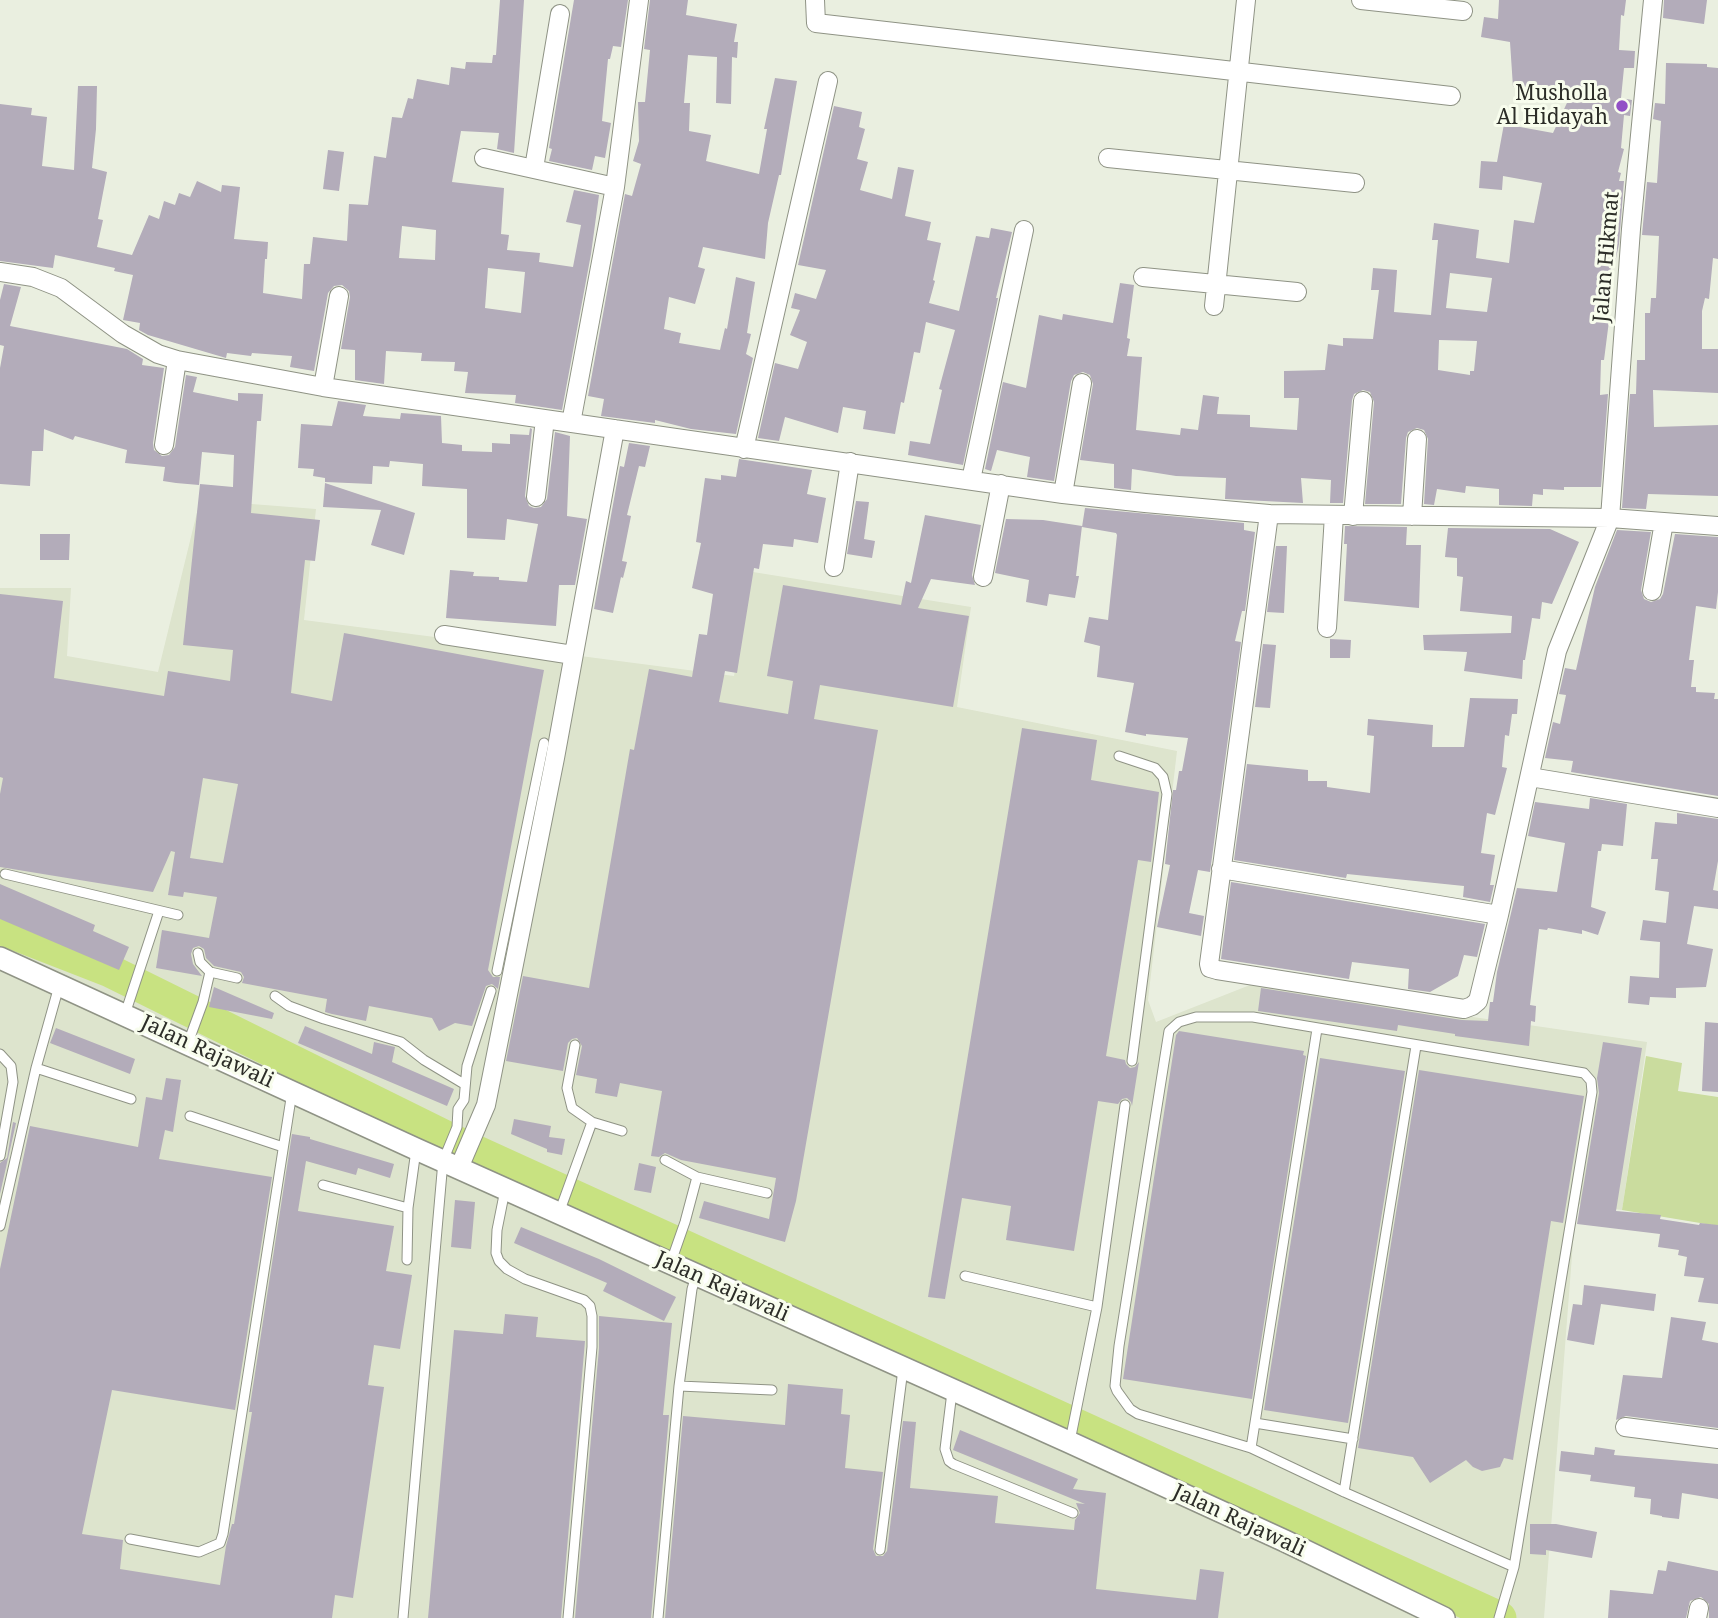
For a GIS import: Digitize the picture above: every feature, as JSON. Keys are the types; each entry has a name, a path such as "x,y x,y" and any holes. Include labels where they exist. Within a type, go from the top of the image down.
{"street":[{"path":"571,423 615,187 639,0"},
{"path":"815,0 816,23 1451,96"},
{"path":"1214,306 1246,0"},
{"path":"1361,0 1463,11"},
{"name":"Jalan Hikmat","path":"1269,514 1208,959 1210,968 1464,1009 1478,1002 1557,651 1610,518 1631,229 1653,0"},
{"path":"534,168 560,14"},
{"path":"744,449 828,80"},
{"path":"484,158 615,187"},
{"path":"1108,158 1355,183"},
{"path":"971,480 1024,230"},
{"path":"0,272 46,281 61,288 138,345 177,360 323,387 1063,494 1269,514 1610,518 1718,526"},
{"path":"1143,277 1297,292"},
{"path":"323,387 339,296"},
{"path":"164,444 177,360"},
{"path":"1063,494 1082,383"},
{"path":"1353,516 1363,401"},
{"path":"536,497 545,419"},
{"path":"455,1156 478,1124 486,1105 555,758 615,429"},
{"path":"1412,516 1417,439"},
{"path":"834,567 850,462"},
{"path":"983,577 1001,484"},
{"path":"1327,628 1334,515"},
{"path":"1652,591 1664,522"},
{"path":"444,635 573,655"},
{"path":"1530,777 1718,808"},
{"path":"1221,869 1499,915"},
{"name":"Jalan Rajawali","path":"0,958 60,985 191,1034 292,1091 416,1149 455,1156 505,1188 562,1207 674,1254 696,1276 952,1391 1070,1437 1444,1618"},
{"path":"1625,1427 1718,1439"}],"lane":[{"path":"496,971 544,743"},
{"path":"1119,756 1155,768 1163,777 1167,794 1132,1061"},
{"path":"5,874 178,915"},
{"path":"127,1008 159,911"},
{"path":"198,953 200,962 210,972 237,978"},
{"path":"191,1034 210,972"},
{"path":"0,1226 36,1068 60,985"},
{"path":"403,1618 458,1109 464,1100 467,1066 491,991"},
{"path":"275,996 289,1006 324,1019 401,1042 424,1060 464,1084"},
{"path":"1499,1618 1514,1567 1590,1105 1591,1081 1584,1073 1253,1017 1196,1017 1179,1022 1169,1031 1121,1332 1115,1386 1130,1409 1138,1414 1251,1448 1514,1567"},
{"path":"1251,1448 1317,1029"},
{"path":"575,1045 567,1088 572,1108 592,1122 622,1131"},
{"path":"1344,1492 1416,1046"},
{"path":"0,1054 11,1066 13,1082 0,1156"},
{"path":"36,1068 131,1099"},
{"path":"130,1539 188,1552 199,1552 220,1543 292,1091"},
{"path":"1070,1437 1097,1307 1125,1105"},
{"path":"190,1116 283,1147"},
{"path":"562,1207 592,1122"},
{"path":"407,1260 408,1208 416,1149"},
{"path":"665,1160 697,1177 766,1193"},
{"path":"674,1254 697,1177"},
{"path":"323,1185 408,1208"},
{"path":"505,1188 497,1230 496,1252 499,1261 525,1279 584,1300 590,1306 592,1316 592,1347 568,1618"},
{"path":"657,1618 679,1386 696,1276"},
{"path":"965,1276 1097,1307"},
{"path":"880,1550 903,1368"},
{"path":"679,1386 772,1391"},
{"path":"952,1391 944,1449 949,1461 1073,1513"},
{"path":"1255,1423 1353,1439"}],"shaded area":[{"path":"200,500 316,509 304,620 734,676 753,572 971,607 957,707 1177,751 1148,1000 1156,1022 1250,985 1647,1042 1622,1210 1576,1204 1544,1618 0,1618 0,588 71,588 67,656 158,672"}],"green space":[{"path":"1646,1056 1682,1063 1678,1091 1718,1097 1718,1226 1622,1210"}],"building":[{"path":"500,0 524,0 514,153 497,149 499,133 461,131 452,182 504,188 501,234 509,235 507,250 540,253 539,262 573,267 581,225 566,222 574,190 599,195 591,254 562,410 515,403 516,395 465,393 468,372 454,371 455,362 421,361 422,353 386,351 384,384 355,380 355,350 341,349 350,297 349,291 342,285 334,286 328,293 314,371 290,367 292,356 227,353 226,358 148,335 139,330 140,323 123,320 133,275 114,271 115,268 55,255 53,268 0,261 0,104 32,108 31,115 47,117 42,166 74,170 78,86 97,86 92,168 107,172 98,219 103,220 97,247 132,255 149,215 159,219 164,201 175,205 179,193 190,197 197,181 221,192 222,185 240,187 234,239 268,242 263,293 302,299 304,264 310,264 313,237 347,241 349,204 368,205 374,156 386,158 392,117 402,118 408,98 413,99 417,79 449,85 451,67 465,69 466,62 492,63 493,55 496,55","holes":["402,226 436,230 435,260 399,258","488,268 525,272 521,313 485,308"]},
{"path":"574,0 628,0 621,47 613,46 608,59 602,121 611,123 605,158 595,156 592,170 549,161"},
{"path":"650,0 688,0 686,15 737,24 734,42 738,42 737,58 732,57 731,104 716,103 717,57 688,55 684,103 690,103 689,131 711,135 706,161 759,174 767,129 764,129 775,78 797,81 781,175 768,223 765,259 703,247 698,267 705,269 695,304 669,297 664,329 681,333 679,343 720,350 725,328 727,329 736,277 755,282 747,333 751,334 746,354 753,358 736,434 691,429 655,420 655,423 601,416 604,399 588,396 625,194 632,196 641,164 633,161 639,141 638,102 645,102 650,50 644,49"},
{"path":"1499,0 1626,0 1624,16 1621,15 1619,50 1635,51 1634,68 1624,68 1621,98 1632,100 1630,116 1624,115 1621,148 1624,149 1618,172 1621,173 1619,181 1624,181 1619,244 1615,263 1612,262 1604,312 1610,313 1604,360 1601,360 1600,395 1608,394 1601,487 1543,489 1543,495 1533,494 1532,506 1499,505 1499,489 1466,486 1465,493 1437,489 1434,505 1424,504 1428,439 1424,430 1417,428 1408,432 1406,438 1401,504 1365,504 1374,402 1370,392 1363,390 1354,394 1352,400 1343,503 1330,503 1331,480 1301,478 1303,503 1225,499 1226,478 1176,476 1132,469 1131,490 1114,488 1114,464 1080,460 1093,384 1090,375 1083,372 1074,375 1071,381 1054,481 1027,477 1030,457 997,450 991,471 985,469 1003,382 1026,388 1039,315 1062,320 1063,314 1113,323 1120,283 1134,285 1127,356 1142,357 1136,430 1180,435 1181,428 1198,430 1203,395 1219,397 1217,414 1250,415 1250,427 1297,430 1299,398 1284,398 1284,371 1325,370 1328,344 1343,346 1343,338 1373,339 1379,290 1371,290 1373,268 1397,270 1394,312 1431,315 1438,240 1432,240 1434,223 1479,230 1476,258 1509,263 1514,220 1534,223 1542,183 1503,176 1502,190 1479,188 1481,161 1497,162 1504,124 1553,133 1572,92 1513,87 1510,42 1481,37 1484,17 1498,19","holes":["1450,273 1492,278 1487,312 1446,308","1439,340 1477,341 1474,371 1470,371 1470,375 1438,370"]},
{"path":"1664,0 1707,0 1704,24 1663,18"},
{"path":"1666,63 1707,64 1707,67 1718,68 1718,259 1713,258 1709,299 1705,298 1702,311 1702,349 1718,349 1718,393 1653,390 1654,427 1718,425 1718,496 1648,494 1646,509 1622,508 1630,394 1636,394 1637,360 1645,360 1645,313 1650,313 1651,298 1656,298 1659,236 1642,235 1647,182 1657,183 1661,121 1653,119 1655,103 1665,104"},
{"path":"834,106 862,112 859,127 865,129 857,159 868,162 860,190 892,199 898,167 914,170 905,216 931,222 927,240 941,243 929,303 959,311 976,236 989,238 991,228 1012,232 963,465 908,455 910,441 930,444 942,390 939,389 955,330 926,322 920,353 914,352 895,434 863,429 866,411 843,407 838,433 785,417 779,441 758,438 775,363 798,369 807,342 790,335 800,310 791,308 795,293 816,299 826,270 798,265"},
{"path":"328,150 344,152 339,191 323,189"},
{"path":"4,284 21,287 10,326 127,349 143,359 142,365 164,368 153,443 154,450 162,456 169,455 175,447 186,375 197,377 193,392 238,401 238,393 263,394 261,421 257,421 251,513 320,520 315,561 305,560 291,693 332,701 344,633 544,670 488,970 493,977 500,977 498,989 492,984 486,986 472,1026 455,1023 439,1031 432,1018 369,1006 366,1021 325,1012 327,999 242,983 244,977 241,972 214,966 206,958 204,949 199,946 193,948 191,954 193,964 202,976 156,968 162,930 209,938 217,897 184,892 183,897 168,895 175,852 171,851 153,892 0,867 0,794 3,778 0,777 0,594 63,601 54,678 164,696 168,671 230,681 233,650 183,645 200,484 233,487 234,455 202,452 199,485 176,483 163,481 165,467 125,463 127,450 75,436 73,440 44,429 43,451 32,451 30,486 0,484 0,368 4,346 0,345 0,300","holes":["203,778 238,784 223,863 190,858"]},
{"path":"338,401 366,405 363,416 400,419 401,413 441,416 442,443 462,445 462,451 492,452 492,443 510,444 510,434 529,435 530,428 532,429 525,496 529,506 534,508 541,507 547,499 555,432 570,436 567,516 587,519 575,585 559,585 556,626 446,618 450,570 474,572 473,576 527,582 538,524 507,519 505,540 467,538 467,489 422,486 423,464 390,461 389,467 373,466 372,484 325,482 325,478 313,476 314,469 298,468 301,424 332,426"},
{"path":"629,443 650,446 645,467 639,466 627,515 631,516 622,561 627,562 613,613 594,609 620,466 624,467"},
{"path":"739,459 812,470 807,494 826,498 818,543 794,539 793,547 763,544 759,569 754,568 737,673 725,671 719,702 788,714 793,681 767,676 783,585 901,605 906,581 911,583 925,515 981,525 972,575 975,585 931,579 918,608 969,616 953,707 820,685 814,719 878,730 796,1201 785,1242 699,1218 704,1201 769,1219 776,1178 681,1160 665,1153 659,1157 651,1156 662,1091 620,1083 617,1097 595,1093 597,1079 576,1075 582,1046 577,1038 568,1043 563,1071 506,1061 523,976 589,988 630,749 634,750 649,669 692,677 699,634 707,635 713,594 692,588 701,543 696,542 705,478 721,480 721,475 736,477"},
{"path":"325,483 415,513 404,555 371,545 381,510 323,507"},
{"path":"856,501 869,502 864,539 875,541 872,558 847,554"},
{"path":"1085,508 1244,523 1244,530 1255,532 1245,611 1242,611 1235,641 1241,642 1210,872 1198,870 1189,913 1204,916 1201,936 1157,927 1170,865 1165,864 1173,790 1176,790 1179,771 1182,771 1188,738 1125,732 1134,683 1097,677 1100,646 1084,642 1089,617 1108,620 1117,535 1082,527"},
{"path":"1006,519 1043,520 1082,526 1075,598 1049,594 1047,606 1026,602 1029,580 995,573"},
{"path":"1345,526 1407,527 1406,545 1421,545 1419,608 1344,601 1347,544 1344,544"},
{"path":"1448,528 1550,529 1579,542 1552,604 1542,602 1540,619 1532,618 1522,679 1464,671 1467,652 1424,650 1423,635 1511,633 1512,616 1460,611 1463,577 1457,576 1457,558 1445,557"},
{"path":"1617,530 1651,532 1641,590 1644,599 1651,602 1660,599 1663,594 1675,534 1718,537 1716,609 1696,606 1689,660 1694,660 1691,687 1696,687 1696,692 1715,693 1714,699 1718,699 1718,796 1571,772 1573,761 1545,758 1553,722 1560,724 1566,695 1559,694 1565,668 1576,670 1595,587"},
{"path":"40,534 70,534 69,560 40,560"},
{"path":"1276,546 1287,546 1284,613 1267,612"},
{"path":"1330,639 1351,640 1350,658 1330,658"},
{"path":"1263,644 1276,645 1270,708 1255,707"},
{"path":"1470,698 1518,699 1517,714 1512,714 1509,736 1505,735 1502,767 1507,768 1495,815 1487,813 1481,853 1495,855 1490,885 1494,885 1490,902 1463,897 1464,886 1347,874 1346,878 1234,860 1247,764 1308,770 1308,781 1327,781 1327,787 1370,793 1374,736 1367,735 1368,719 1433,725 1432,747 1464,747"},
{"path":"1022,728 1097,740 1091,780 1159,792 1151,862 1138,860 1106,1056 1125,1060 1130,1068 1139,1062 1132,1106 1127,1098 1118,1104 1098,1101 1074,1251 1006,1240 1011,1206 962,1198 945,1299 928,1297"},
{"path":"1590,798 1627,804 1623,846 1602,844 1601,851 1598,851 1591,907 1606,912 1598,935 1582,930 1582,934 1539,929 1530,1005 1536,1006 1535,1022 1531,1021 1529,1046 1398,1025 1397,1031 1258,1011 1261,988 1462,1020 1488,1021 1517,888 1557,892 1565,843 1528,836 1535,802 1589,809"},
{"path":"1677,813 1718,819 1718,861 1713,890 1718,891 1718,909 1694,906 1687,944 1713,949 1706,987 1676,988 1676,998 1650,997 1649,1005 1628,1003 1630,976 1659,978 1660,942 1640,940 1643,920 1666,923 1669,892 1655,890 1658,859 1651,859 1655,822 1677,824"},
{"path":"1231,882 1485,924 1477,957 1464,955 1458,976 1430,992 1408,989 1409,969 1352,962 1349,979 1221,959"},
{"path":"0,884 95,925 93,931 129,947 119,970 0,919"},
{"path":"214,987 274,1013 272,1019 209,1007"},
{"path":"1705,1022 1718,1023 1718,1092 1702,1091"},
{"path":"305,1026 372,1054 374,1042 395,1047 392,1062 454,1089 447,1106 298,1043"},
{"path":"56,1028 135,1059 130,1074 50,1043"},
{"path":"1179,1031 1304,1051 1303,1055 1306,1056 1252,1399 1123,1379 1176,1035"},
{"path":"1603,1042 1642,1048 1616,1211 1661,1215 1660,1219 1699,1225 1718,1225 1718,1304 1698,1302 1704,1278 1684,1276 1687,1257 1678,1255 1679,1250 1658,1247 1660,1234 1577,1224 1599,1093 1597,1078"},
{"path":"1320,1058 1405,1071 1348,1423 1264,1410"},
{"path":"1419,1070 1584,1096 1563,1223 1551,1221 1513,1460 1504,1458 1500,1467 1482,1471 1466,1460 1430,1483 1413,1457 1358,1448"},
{"path":"166,1078 181,1080 173,1132 165,1130 159,1159 272,1177 235,1410 112,1390 82,1534 123,1540 120,1569 220,1585 226,1546 234,1524 252,1412 249,1412 292,1134 310,1137 394,1164 390,1178 358,1168 356,1175 306,1161 298,1211 394,1226 386,1271 412,1275 400,1349 374,1345 368,1385 384,1387 353,1598 335,1595 332,1618 0,1618 0,1269 30,1126 138,1147 146,1097 162,1100"},
{"path":"514,1119 551,1126 549,1137 565,1139 562,1155 547,1152 547,1149 511,1134"},
{"path":"13,1122 16,1123 0,1194 0,1163 7,1158"},
{"path":"639,1163 656,1167 651,1193 634,1190"},
{"path":"455,1200 475,1202 471,1249 451,1247"},
{"path":"521,1227 599,1259 676,1297 664,1321 603,1291 607,1283 514,1243"},
{"path":"1584,1285 1656,1294 1654,1311 1601,1304 1594,1345 1567,1340 1573,1304 1582,1305"},
{"path":"505,1314 538,1317 536,1337 585,1341 561,1618 428,1618 454,1330 503,1334"},
{"path":"599,1316 672,1323 663,1415 669,1415 651,1618 575,1618 599,1348"},
{"path":"1671,1317 1706,1322 1702,1340 1718,1343 1718,1428 1626,1416 1616,1420 1623,1375 1662,1378"},
{"path":"788,1384 843,1389 841,1414 850,1415 845,1468 883,1472 873,1549 876,1556 883,1556 887,1551 903,1421 916,1422 910,1488 998,1496 995,1523 1074,1530 1075,1520 1080,1513 1076,1503 1085,1504 953,1450 960,1430 1078,1479 1073,1489 1106,1493 1096,1589 1196,1600 1200,1569 1224,1572 1218,1618 665,1618 683,1416 785,1425"},
{"path":"1595,1447 1615,1450 1614,1455 1718,1464 1718,1499 1682,1493 1679,1519 1662,1517 1650,1514 1651,1499 1634,1497 1635,1487 1590,1481 1591,1475 1559,1471 1561,1451 1594,1455"},
{"path":"1530,1524 1556,1524 1597,1532 1592,1558 1546,1550 1546,1555 1530,1554"},
{"path":"1668,1561 1718,1571 1718,1618 1709,1618 1709,1604 1701,1597 1690,1601 1686,1618 1608,1618 1610,1590 1653,1594 1658,1570 1666,1571"}],"waterway":[{"path":"0,928 110,971 466,1147 1500,1618"}],"place":[{"name":"Musholla Al Hidayah","path":"1622,106"}]}
